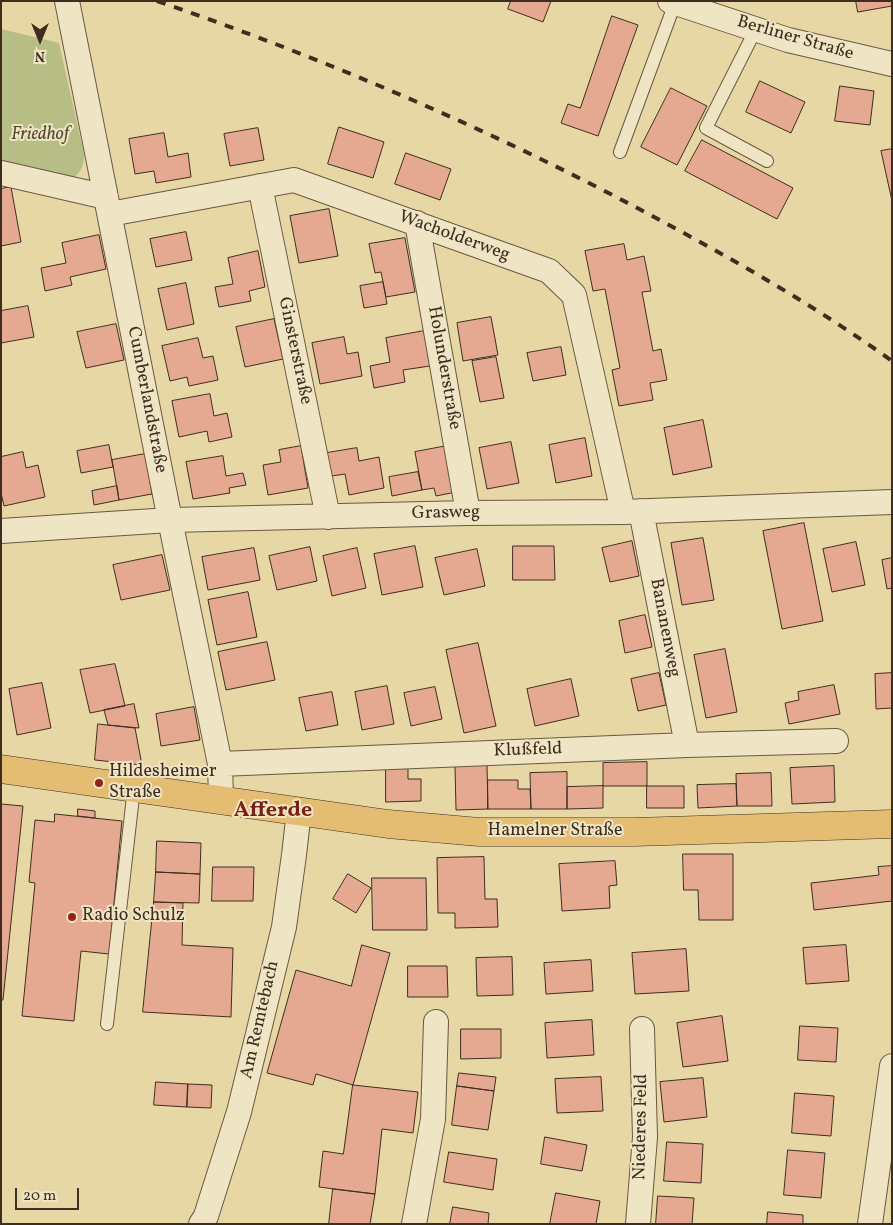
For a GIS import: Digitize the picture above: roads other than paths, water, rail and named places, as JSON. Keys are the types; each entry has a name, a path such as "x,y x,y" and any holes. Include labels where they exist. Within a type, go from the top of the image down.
{"main road":[{"path":"1,769 221,799"},
{"name":"Hamelner Straße","path":"221,799 388,824 479,832 634,832 892,824"}],"street":[{"name":"Cumberlandstraße","path":"68,1 220,764 221,799"},
{"name":"Berliner Straße","path":"673,2 788,40 892,64"},
{"path":"1,173 108,205"},
{"name":"Wacholderweg","path":"108,205 294,180 549,271 574,295 632,511"},
{"name":"Ginsterstraße","path":"260,186 328,517"},
{"name":"Holunderstraße","path":"417,223 468,513"},
{"name":"Grasweg","path":"1,531 170,520 632,511 892,502"},
{"name":"Bananenweg","path":"632,511 688,744"},
{"name":"Klußfeld","path":"220,764 688,744 836,741"},
{"name":"Am Remtebach","path":"201,1224 206,1216 240,1112 284,927 298,811"},
{"path":"414,1224 433,1119 436,1022"},
{"name":"Niederes Feld","path":"638,1224 645,1137 642,1030"},
{"path":"870,1224 890,1066 892,1066"}],"lane":[{"path":"620,152 673,2"},
{"path":"756,29 706,128 767,162"},
{"path":"107,1024 134,788"}],"railway":[{"path":"157,1 348,73 411,99 535,156 596,186 746,268 835,322 892,361"}],"place":[{"name":"Hildesheimer Straße","path":"99,783"},
{"name":"Radio Schulz","path":"72,917"}],"district":[{"name":"Afferde","path":"273,812"}],"park label":[{"name":"Friedhof","path":"40,136"}]}
